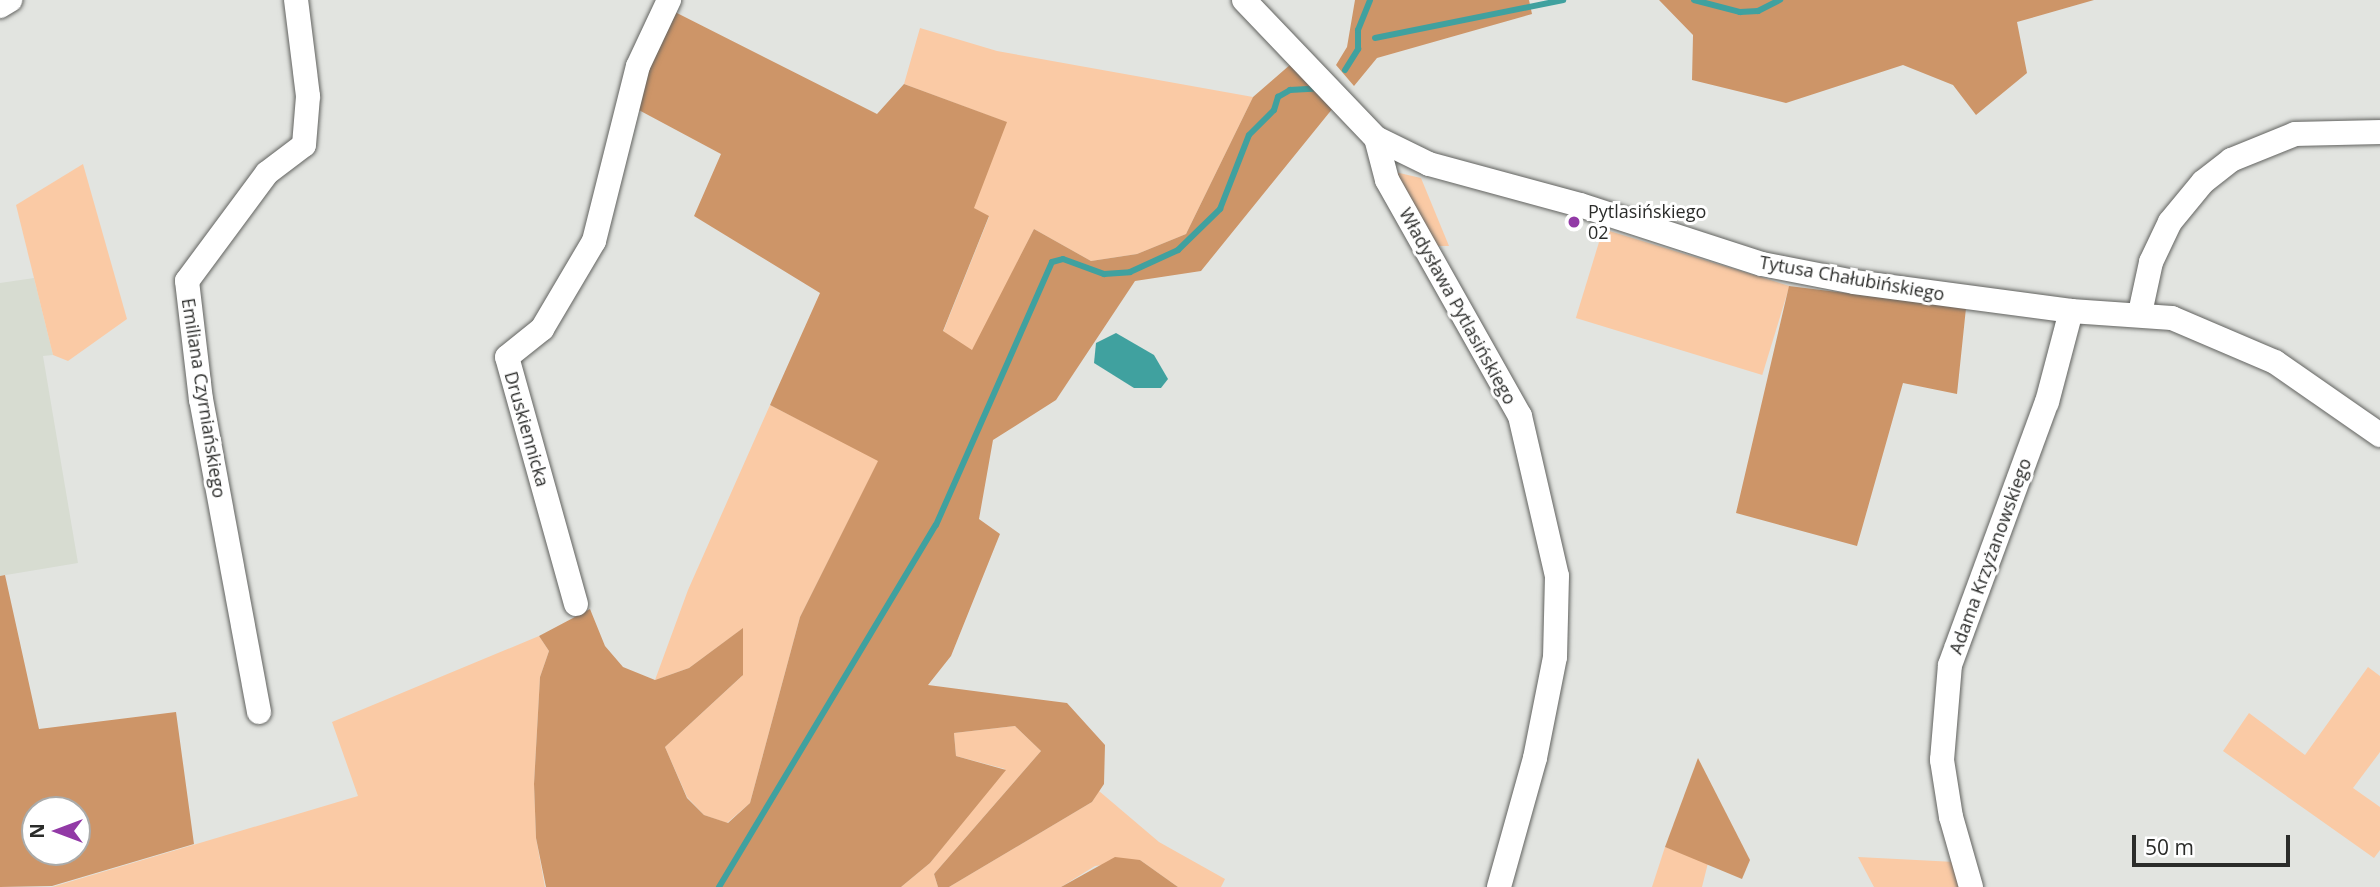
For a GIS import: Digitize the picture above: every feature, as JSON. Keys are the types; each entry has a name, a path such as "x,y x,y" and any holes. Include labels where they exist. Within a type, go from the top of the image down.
{"street":[{"path":"0,6 10,0"},
{"name":"Emiliana Czyrniańskiego","path":"259,712 201,400 187,281 267,173 304,145 308,96 296,0"},
{"name":"Druskiennicka","path":"576,604 507,357 542,329 594,241 638,66 668,0"},
{"name":"Tytusa Chałubińskiego","path":"1244,0 1376,138 1429,164 1580,205 1762,264 1854,282 2071,311 2140,313 2172,318 2236,343 2326,394 2380,435"},
{"path":"2140,313 2151,262 2170,222 2203,182 2231,160 2295,134 2380,132"},
{"name":"Władysława Pytlasińskiego","path":"1376,138 1387,180 1520,416 1557,576 1555,657 1535,758 1499,887"},
{"name":"Adama Krzyżanowskiego","path":"1971,887 1942,760 1950,665 2047,402 2071,311"}],"shaded area":[{"path":"1355,0 1529,0 1532,14 1377,58 1354,86 1336,65 1347,47"},
{"path":"1659,0 2094,0 2017,22 2027,73 1976,115 1953,85 1903,65 1786,103 1692,80 1693,35"},
{"path":"671,10 877,114 904,84 1007,122 974,208 989,216 943,331 972,350 1034,229 1091,261 1137,254 1186,234 1253,97 1291,64 1333,108 1201,271 1135,281 1056,400 993,440 979,519 1000,534 951,656 928,685 1067,703 1105,745 1104,784 1092,802 949,887 938,887 934,874 1041,751 1015,726 954,733 956,756 1006,770 930,863 901,887 546,887 536,838 534,784 540,677 549,651 539,636 590,609 605,646 623,667 655,680 689,668 743,628 743,675 665,747 687,798 704,815 728,823 750,803 800,617 878,461 770,405 820,293 694,216 721,154 635,108"},
{"path":"920,28 997,51 1253,97 1186,234 1137,254 1091,261 1034,229 973,351 943,332 989,217 973,208 1006,122 904,84"},
{"path":"83,164 127,319 68,361 53,355 16,205"},
{"path":"1395,172 1421,178 1449,246 1436,246"},
{"path":"1603,229 1789,286 1762,375 1576,318"},
{"path":"34,278 53,355 43,356 78,563 0,576 0,283"},
{"path":"1789,286 1966,308 1957,394 1903,383 1857,546 1736,513"},
{"path":"770,405 879,460 800,617 750,803 727,823 704,815 687,797 665,747 742,676 742,629 689,668 655,680 688,590"},
{"path":"5,575 39,729 176,712 194,844 52,886 0,887 0,576"},
{"path":"539,636 549,651 540,677 534,784 536,838 545,887 52,887 358,796 332,722"},
{"path":"2368,667 2380,676 2380,752 2353,788 2380,807 2380,850 2374,858 2223,751 2249,713 2305,755"},
{"path":"1015,726 1041,751 934,874 938,887 901,887 930,863 1005,769 956,756 954,733"},
{"path":"1698,758 1750,860 1742,879 1665,847"},
{"path":"1099,791 1159,842 1225,879 1221,887 1178,887 1140,860 1095,866 1061,887 949,887 1092,802"},
{"path":"1665,847 1708,863 1702,887 1652,887"},
{"path":"1115,857 1140,860 1178,887 1061,887"},
{"path":"1858,857 1955,862 1963,887 1874,887"}],"water":[{"path":"1116,333 1154,355 1168,379 1161,388 1134,388 1094,363 1096,343"}],"waterway":[{"path":"1345,70 1358,49 1358,30 1370,0"},
{"path":"1375,38 1563,0"},
{"path":"1694,0 1740,12 1758,11 1780,0"},
{"path":"719,887 936,525 1052,262 1063,259 1104,274 1130,272 1178,250 1220,209 1249,135 1274,110 1278,97 1290,90 1312,89"}],"place":[{"name":"Pytlasińskiego 02","path":"1574,222"}]}
